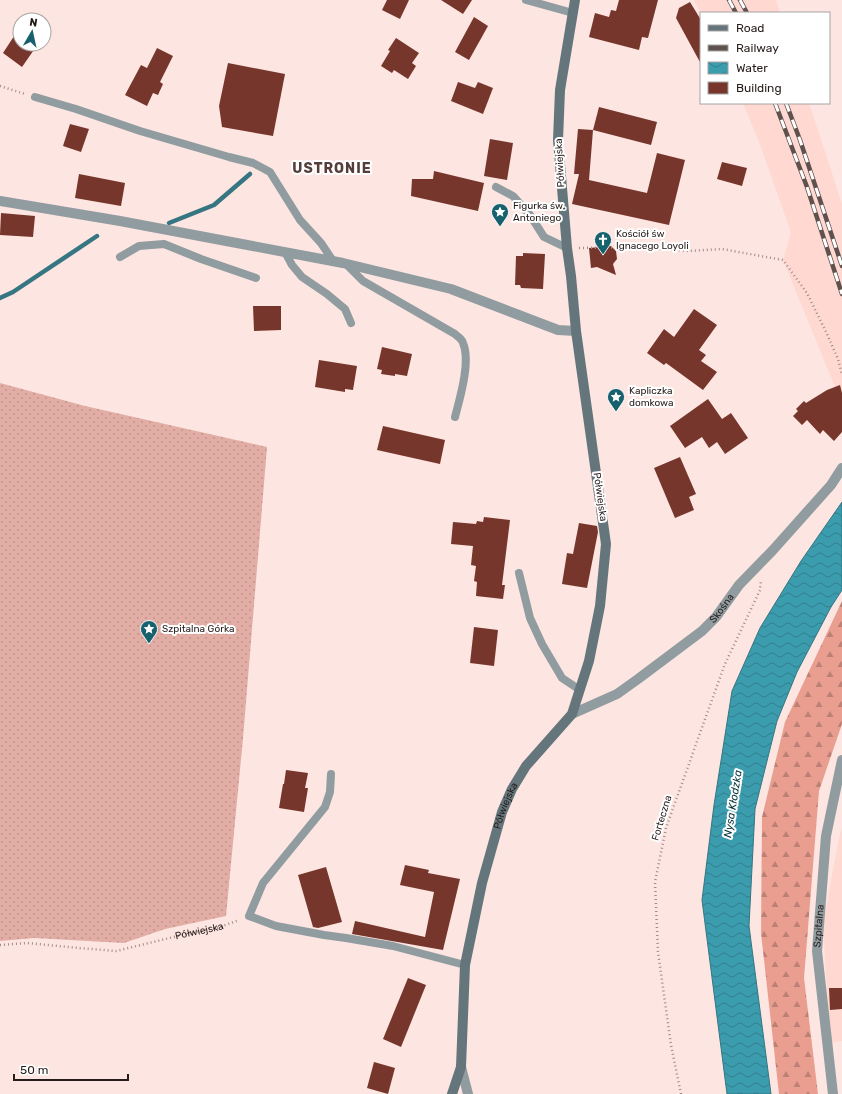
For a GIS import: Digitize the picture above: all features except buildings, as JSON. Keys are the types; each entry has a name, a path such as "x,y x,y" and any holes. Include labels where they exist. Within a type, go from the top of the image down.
{"street":[{"name":"Półwiejska","path":"452,1094 462,1067 465,965 482,883 505,806 512,789 526,766 572,714 589,661 600,606 606,544 576,331 558,140 560,90 575,0"},
{"path":"0,201 333,261 451,289 558,330 576,331"},
{"name":"Skośna","path":"572,714 617,694 702,631 716,617 739,585 831,485 842,468"},
{"name":"Szpitalna","path":"833,1094 818,951 826,836 842,760"},
{"path":"462,1067 468,1094"}],"lane":[{"path":"526,0 573,13"},
{"path":"35,97 188,146 253,163 270,172 300,220 321,243 333,261"},
{"path":"496,187 513,196 530,215 544,237 567,248"},
{"path":"164,244 166,230"},
{"path":"120,257 139,246 164,244 256,278"},
{"path":"285,252 292,265 302,277 327,294 345,309 351,323"},
{"path":"346,264 363,281 455,334 463,342 466,354 466,367 455,417"},
{"path":"519,573 530,618 542,644 562,678 580,690"},
{"path":"331,774 330,792 325,807 263,883 249,916 276,926 393,946 465,965"}],"path":[{"path":"0,86 35,97"},
{"path":"567,248 632,247 689,251 722,249 783,260 807,293 838,359 842,375"},
{"name":"Forteczna","path":"681,1094 671,1045 658,952 655,882 666,828 725,664 760,590 763,560"},
{"name":"Półwiejska","path":"0,945 27,943 116,951 220,927 249,916"}],"shaded area":[{"path":"694,0 776,0 780,12 700,12"},
{"path":"743,104 809,104 842,204 842,404 783,260 791,232 759,142"},
{"path":"0,383 85,406 267,447 243,738 226,916 165,929 124,943 34,938 0,941"},
{"path":"842,827 842,1041 830,1043 823,925"}],"green space":[{"path":"842,601 842,724 819,791 804,978 818,1094 779,1094 761,933 762,817 785,722"}],"water":[{"name":"Nysa Kłodzka","path":"842,502 842,590 831,607 797,672 777,721 755,809 749,926 771,1094 727,1094 702,900 714,805 732,691 760,628 801,561"}],"waterway":[{"path":"169,223 214,205 250,174"},
{"path":"0,298 13,292 97,236"}],"railway":[{"path":"729,0 735,12"},
{"path":"740,0 746,12"},
{"path":"775,104 807,187 842,294"},
{"path":"786,104 842,266"}],"place":[{"name":"Figurka św. Antoniego","path":"500,227"},
{"name":"Kościół św Ignacego Loyoli","path":"603,255"},
{"name":"Kapliczka domkowa","path":"616,412"},
{"name":"Szpitalna Górka","path":"149,644"}],"district":[{"name":"USTRONIE","path":"332,168"}]}
